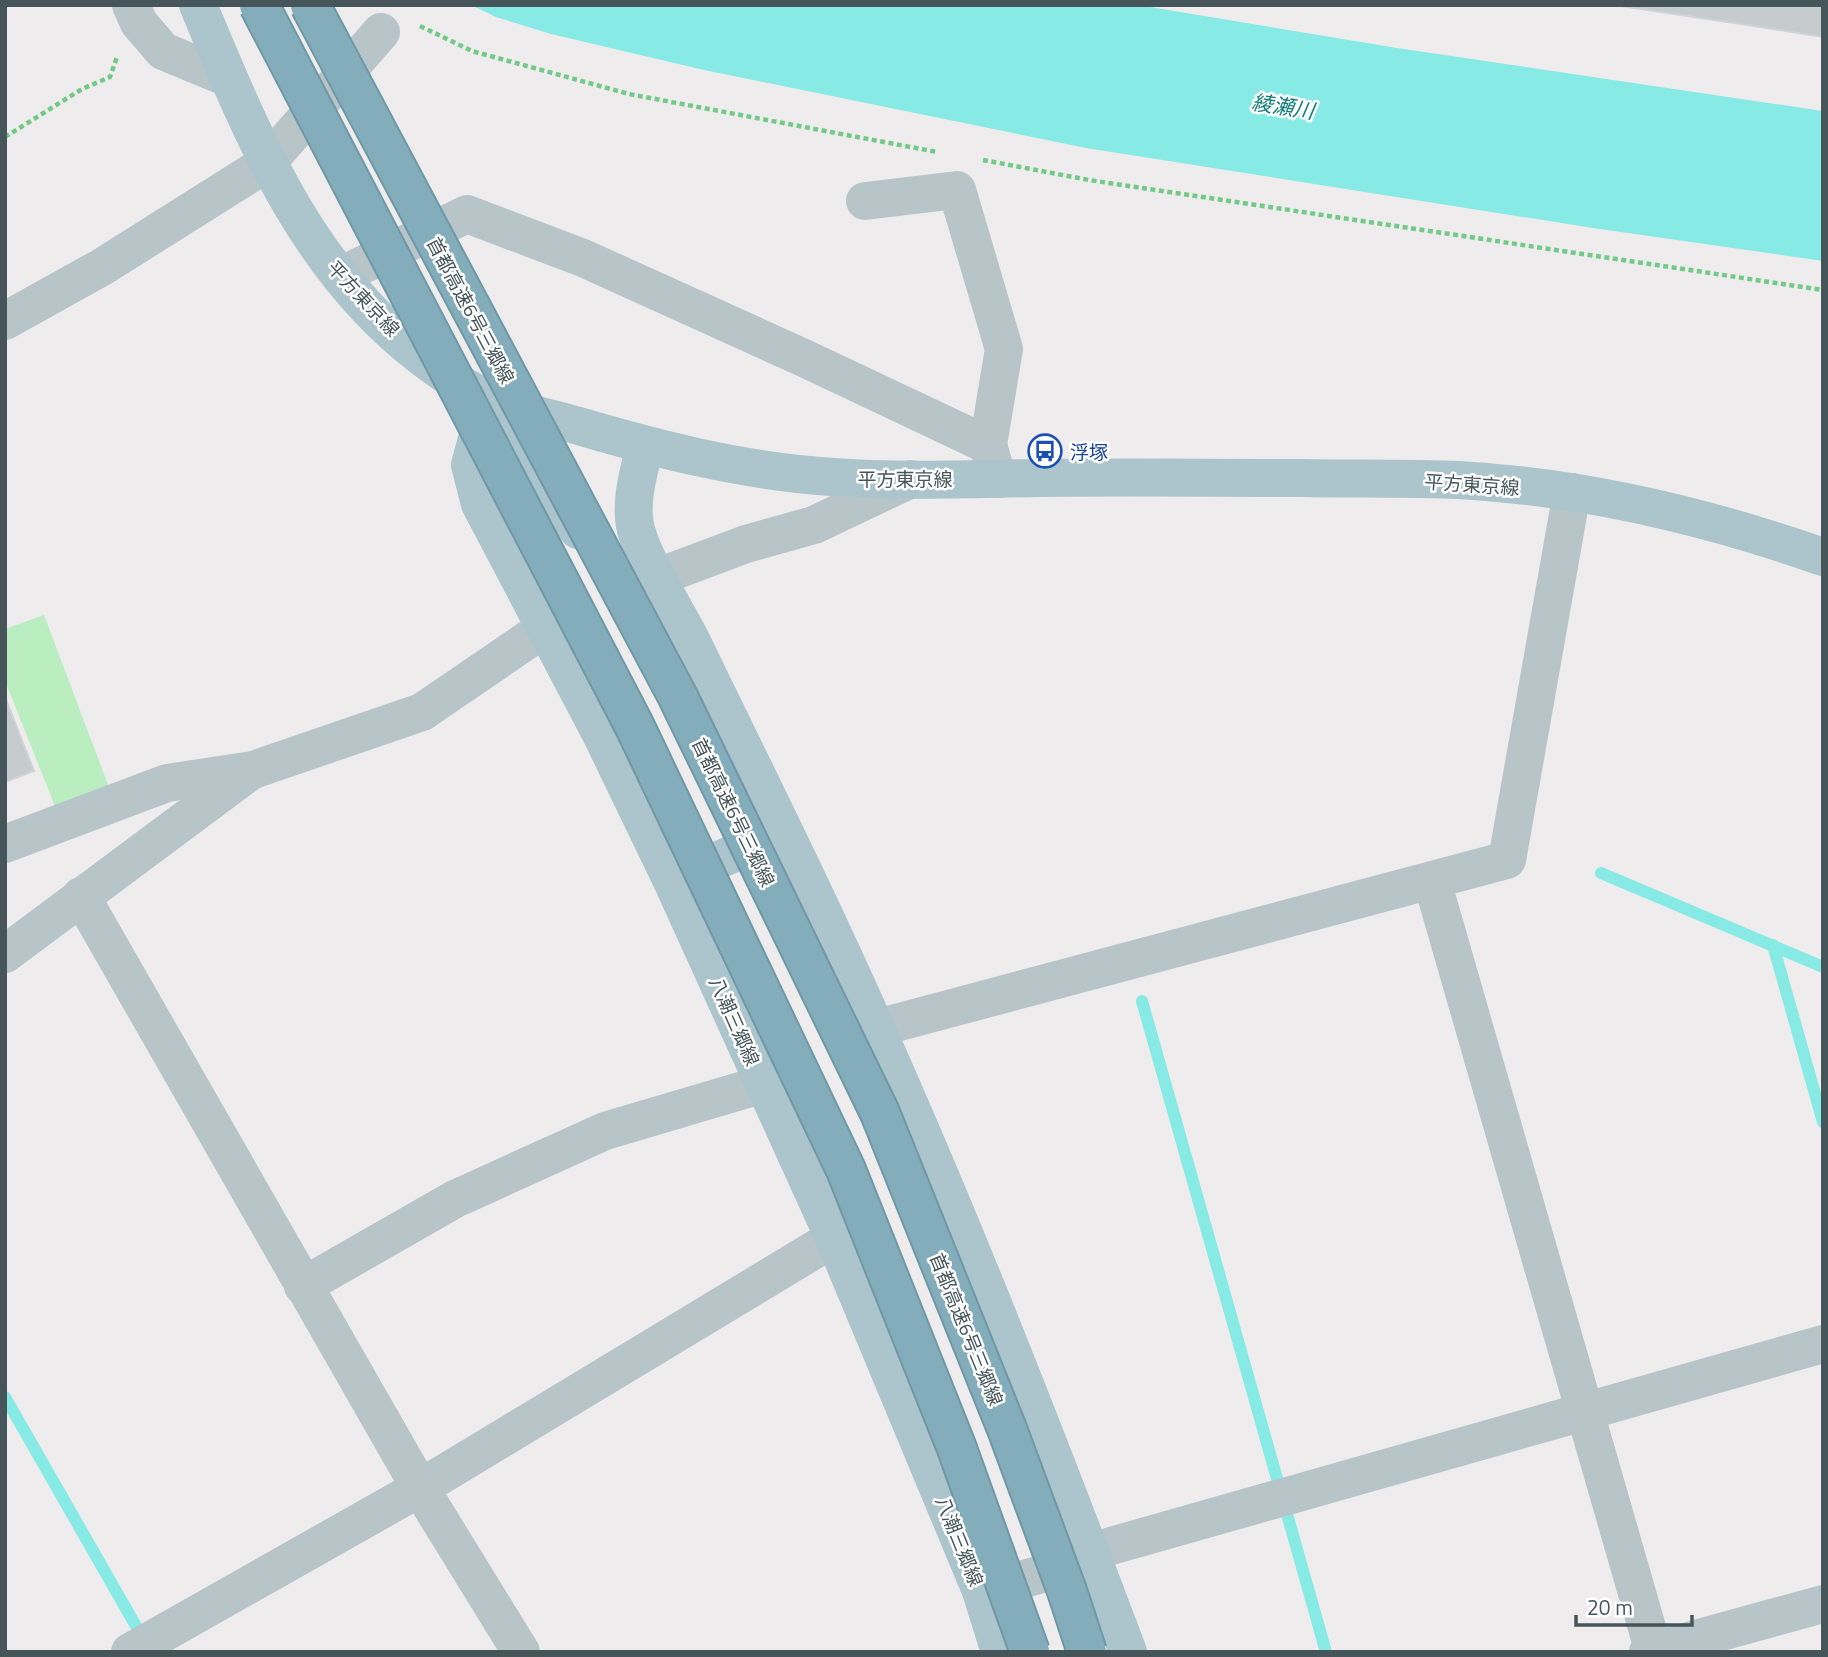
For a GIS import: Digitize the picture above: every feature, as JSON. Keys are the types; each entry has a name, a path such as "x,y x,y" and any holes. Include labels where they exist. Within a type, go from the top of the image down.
{"highway":[{"path":"259,5 635,727 846,1170 956,1446 1030,1652"},
{"name":"首都高速6号三郷線","path":"310,5 678,697 874,1101 1007,1429 1087,1652"}],"main road":[{"name":"平方東京線","path":"198,5 267,163 301,222 340,276 371,311 426,361 488,399 645,446 720,463 800,474 911,479 993,462 1142,477 1462,480 1572,492 1664,509 1762,536 1823,558"},
{"name":"八潮三郷線","path":"488,399 470,465 480,504 602,736 834,1238 981,1591 1000,1652"},
{"path":"488,399 540,483 732,724"},
{"path":"645,446 635,496 635,527 645,555 732,724 877,1028 942,1177 1128,1652"},
{"path":"671,881 784,831"}],"street":[{"path":"132,8 139,23 163,51 228,78"},
{"path":"5,321 102,267 267,163 381,32"},
{"path":"340,276 467,214 583,258 806,359 993,462 1004,349 957,190 865,201"},
{"path":"658,577 746,544 814,525 911,479"},
{"path":"877,1028 1507,860 1572,492"},
{"path":"5,844 167,783 253,770 422,712 545,628"},
{"path":"5,954 253,770"},
{"path":"1432,881 1652,1651 1823,1604"},
{"path":"81,897 420,1488 521,1652"},
{"path":"303,1286 454,1199 605,1131 764,1084"},
{"path":"130,1652 420,1488 834,1238"},
{"path":"981,1591 1092,1556 1823,1344"}],"path":[{"path":"5,136 82,89 110,76 132,8"},
{"path":"381,32 396,15 472,51 629,94 940,152"},
{"path":"980,160 1088,180 1823,290"}],"green space":[{"path":"44,615 110,790 57,811 5,681 5,629"}],"water":[{"name":"綾瀬川","path":"471,5 1138,5 1397,48 1823,111 1823,261 1593,228 1086,148 704,70 551,34 496,17"}],"building":[{"path":"1614,5 1823,5 1823,37 1754,26"},
{"path":"5,697 34,771 5,782"}],"waterway":[{"path":"1601,873 1823,967"},
{"path":"1773,945 1823,1122"},
{"path":"1142,1001 1326,1652"},
{"path":"5,1397 144,1640"}],"place":[{"name":"浮塚","path":"1045,451"}]}
